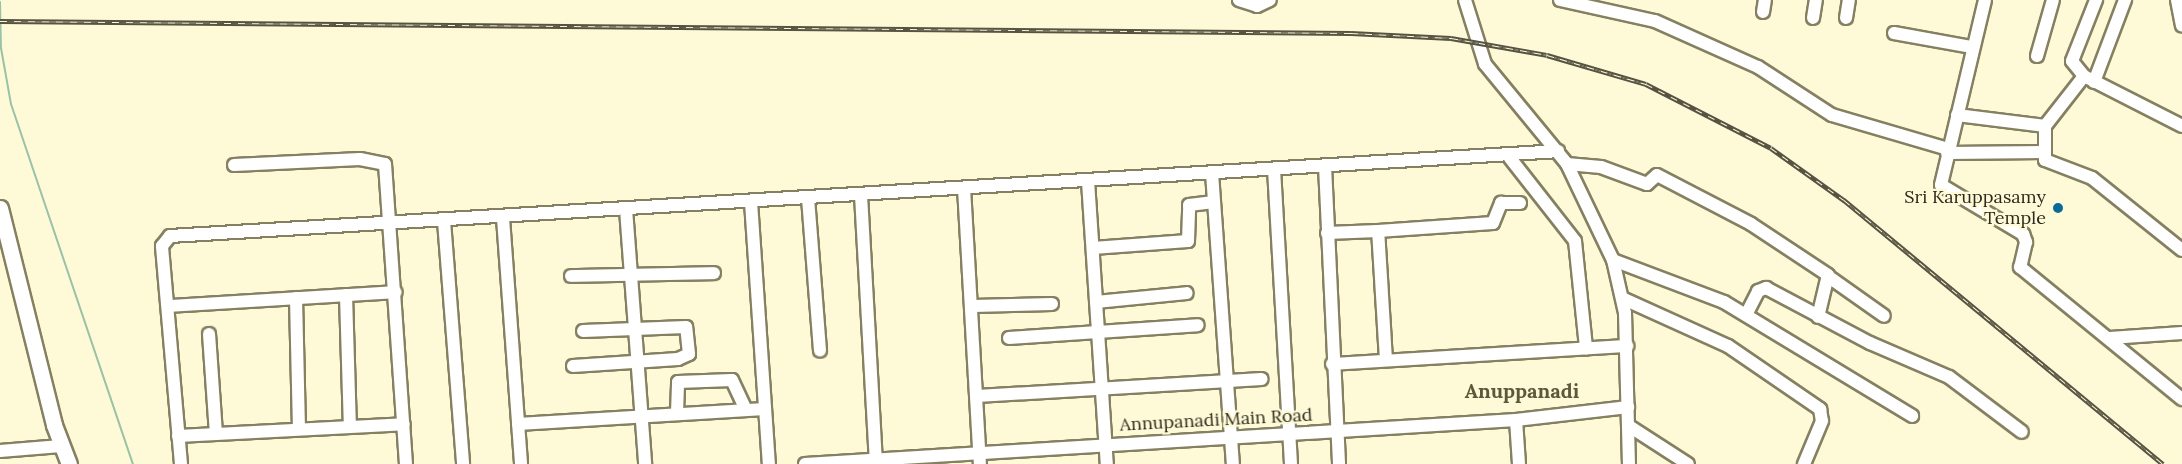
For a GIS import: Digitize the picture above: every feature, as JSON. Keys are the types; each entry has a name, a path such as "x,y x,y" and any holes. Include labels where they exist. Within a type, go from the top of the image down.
{"main road":[{"path":"0,208 61,446 69,464"}],"street":[{"path":"1239,0 1257,6 1270,0"},
{"path":"1465,0 1496,81 1567,164 1612,260 1624,299 1629,464"},
{"path":"1560,0 1617,5 1655,21 1758,67 1832,115 1948,151 2044,152"},
{"path":"1812,18 1816,0"},
{"path":"1846,18 1849,0"},
{"path":"1985,0 1971,46 1941,185 2023,234 2026,242 2020,267 2110,338 2182,399"},
{"path":"2037,56 2053,0"},
{"path":"2096,0 2072,61 2089,79 2182,126"},
{"path":"2125,0 2089,79 2045,126 2044,152 2049,163 2092,178 2182,250"},
{"path":"2177,0 2182,26"},
{"path":"1894,33 1971,46"},
{"path":"1957,115 2045,126"},
{"path":"181,464 162,246 170,236 392,225 1325,166 1510,158 1558,151"},
{"path":"1510,158 1575,241 1586,348"},
{"path":"234,165 381,161 387,168 406,464"},
{"path":"1567,164 1601,167 1647,184 1658,175 1751,224 1884,316"},
{"path":"1325,166 1332,364 1339,464"},
{"path":"1274,169 1291,464"},
{"path":"1212,173 1233,464"},
{"path":"1088,180 1107,464"},
{"path":"964,188 973,306 980,458"},
{"path":"861,195 876,462"},
{"path":"808,198 820,351"},
{"path":"751,201 769,464"},
{"path":"1093,248 1188,241 1189,205 1214,202"},
{"path":"1326,233 1493,223 1501,203 1520,203"},
{"path":"626,209 645,464"},
{"path":"503,218 521,464"},
{"path":"444,221 463,464"},
{"path":"1378,231 1386,360"},
{"path":"1612,260 1671,280 1746,315 1912,416"},
{"path":"571,276 714,273"},
{"path":"1818,317 1829,277"},
{"path":"1746,315 1761,288 1818,317 1949,377 2022,432"},
{"path":"169,306 396,292"},
{"path":"1096,302 1187,293"},
{"path":"346,295 350,426"},
{"path":"296,298 298,428"},
{"path":"1624,299 1728,346 1820,409 1822,421 1804,464"},
{"path":"973,306 1052,304"},
{"path":"1010,338 1198,325"},
{"path":"573,366 678,359 689,354 687,327 583,331"},
{"path":"2110,338 2182,333"},
{"path":"209,334 216,434"},
{"path":"1332,364 1627,346"},
{"path":"677,413 678,359"},
{"path":"977,396 1261,379"},
{"path":"678,382 732,380 746,410"},
{"name":"Annupanadi Main Road","path":"805,464 980,458 1106,444 1516,420 1628,407"},
{"path":"518,424 765,409"},
{"path":"1516,420 1519,464"},
{"path":"178,436 404,424"},
{"path":"1629,426 1688,464"},
{"path":"0,451 61,446"}],"waterway":[{"path":"0,2 1,48 11,104 133,464"}],"railway":[{"path":"0,21 1351,33 1451,38 1547,55 1646,84 1771,148 1844,200 2163,464"}],"place":[{"name":"Sri Karuppasamy Temple","path":"2058,208"}],"district":[{"name":"Anuppanadi","path":"1522,390"}]}
